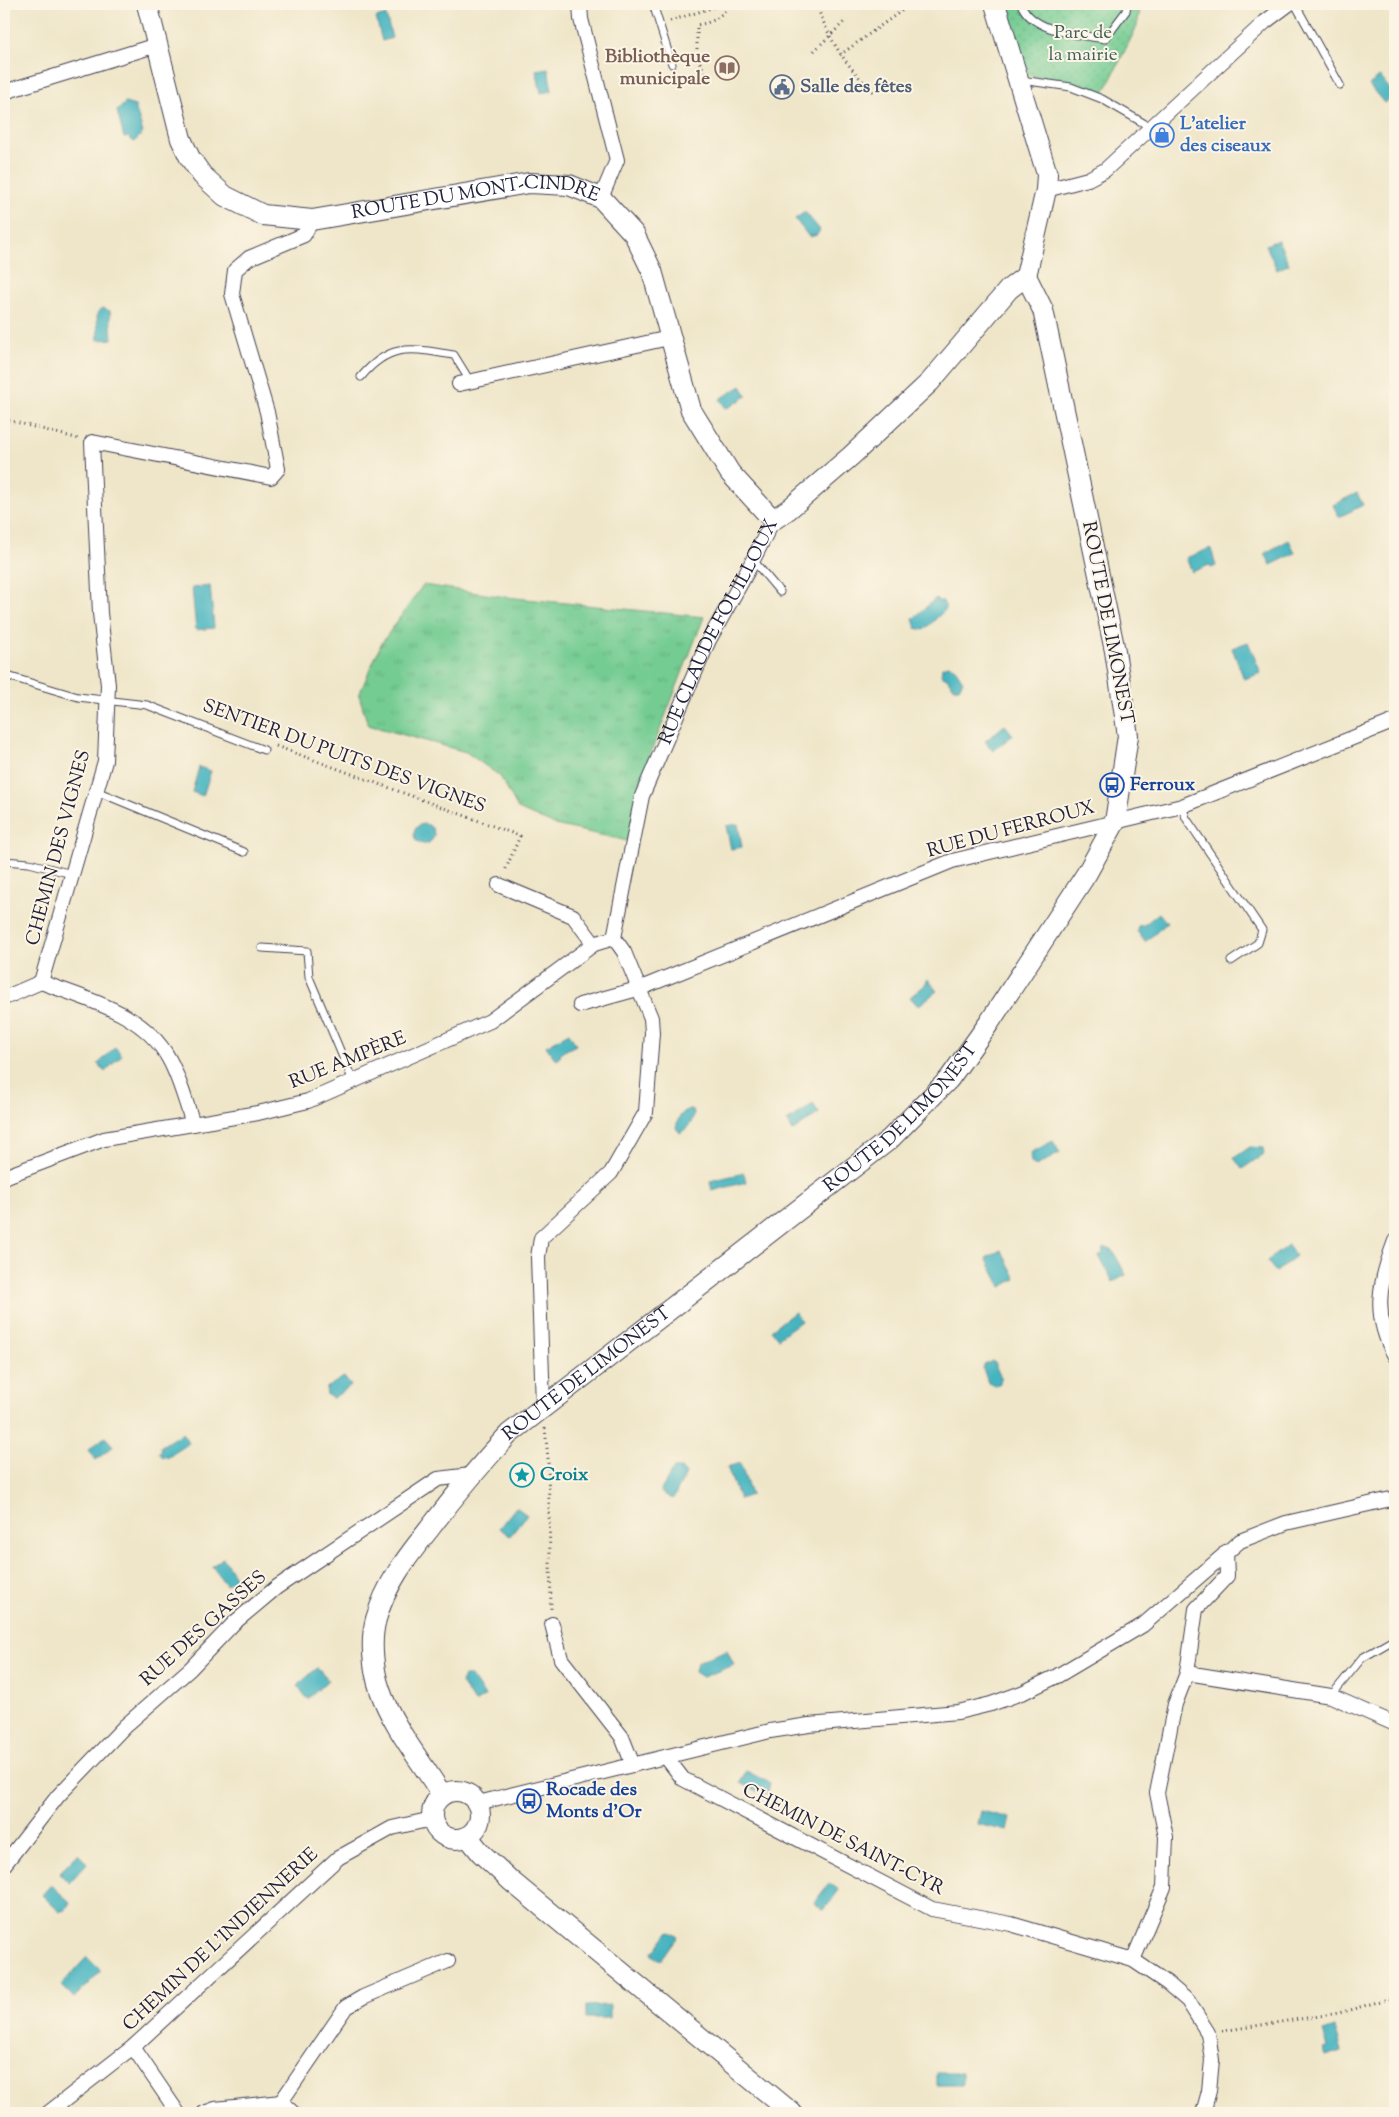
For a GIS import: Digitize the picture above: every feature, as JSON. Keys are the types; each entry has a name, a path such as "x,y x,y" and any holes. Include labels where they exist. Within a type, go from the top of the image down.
{"street":[{"name":"ROUTE DU MONT-CINDRE","path":"146,4 181,139 190,158 202,175 225,196 250,210 263,215 312,220 529,183 569,185 601,198 634,234 648,264 691,410 730,473 773,520"},
{"path":"580,4 581,19 617,160 601,198"},
{"path":"995,4 1047,174 1046,190 1026,276"},
{"path":"1046,190 1088,179 1105,170 1266,22 1290,4"},
{"path":"4,92 157,44"},
{"path":"92,442 271,477 278,468 267,412 232,294 235,270 249,258 304,235 312,220"},
{"name":"RUE CLAUDE FOUILLOUX","path":"614,938 642,796 709,640 752,563 773,520 789,509 851,456 930,382 1009,289 1026,276"},
{"name":"ROUTE DE LIMONEST","path":"442,1795 398,1726 380,1691 374,1661 375,1621 386,1590 403,1563 471,1475 509,1434 890,1140 949,1079 989,1023 1087,873 1115,822 1128,736 1115,651 1043,310 1026,276"},
{"path":"465,383 669,338"},
{"name":"CHEMIN DES VIGNES","path":"41,982 105,760 108,685 100,614 92,442"},
{"name":"RUE DU FERROUX","path":"580,1005 640,988 952,861 1182,806 1395,721"},
{"path":"499,886 573,916 594,944 614,938 624,952 651,1018 652,1033 646,1112 611,1174 541,1238 538,1257 544,1406"},
{"name":"RUE AMPÈRE","path":"4,1177 104,1139 258,1113 308,1101 490,1022 594,944"},
{"path":"4,998 41,982 117,1011 146,1028 169,1059 193,1124"},
{"path":"1395,1242 1382,1276 1380,1308 1385,1338 1395,1356"},
{"name":"RUE DES GASSES","path":"4,1865 58,1796 125,1726 190,1669 234,1623 277,1587 438,1479 471,1475"},
{"path":"478,1803 770,1731 809,1725 958,1712 1016,1695 1057,1676 1143,1625 1172,1602 1240,1541 1286,1523 1395,1498"},
{"path":"1133,1960 1164,1887 1166,1837 1157,1793 1175,1704 1187,1673 1196,1609 1227,1576 1226,1552"},
{"path":"552,1624 561,1659 622,1737 632,1764"},
{"path":"1187,1673 1331,1696 1395,1724"},
{"name":"CHEMIN DE SAINT-CYR","path":"666,1757 683,1779 932,1909 1011,1924 1133,1960 1167,1983 1188,2001 1208,2033"},
{"path":"449,1792 466,1792 478,1803 481,1818 474,1832 468,1837 460,1839 445,1837 434,1826 432,1819 434,1806 442,1795 449,1792"},
{"name":"CHEMIN DE L'INDIENNERIE","path":"48,2113 133,2047 338,1858 392,1828 432,1819"},
{"path":"468,1837 481,1853 511,1881 792,2113"},
{"path":"281,2102 346,2007 363,1997 448,1962"},
{"path":"1203,2113 1209,2091 1212,2060 1208,2033"},
{"path":"133,2047 178,2113"},
{"path":"204,2113 215,2109 281,2102 294,2113"}],"lane":[{"path":"653,4 672,64"},
{"path":"1021,4 1025,13 1052,30 1105,39 1126,11 1127,4"},
{"path":"1295,4 1340,85"},
{"path":"1018,79 1071,87 1102,99 1152,128"},
{"path":"361,377 374,362 404,348 454,354 465,383"},
{"path":"752,563 758,566 780,592"},
{"path":"4,675 78,697 108,702 147,705 264,750"},
{"path":"96,791 244,852"},
{"path":"1182,806 1186,818 1262,930 1258,943 1230,961"},
{"path":"4,861 29,863 72,874"},
{"path":"262,948 307,951 309,976 353,1081"},
{"path":"1331,1696 1362,1658 1395,1639"}],"path":[{"path":"659,25 724,4"},
{"path":"705,72 697,57 697,25 711,22 723,16 729,4"},
{"path":"816,4 829,37 840,55 846,64 874,93"},
{"path":"840,55 911,4"},
{"path":"814,51 845,21"},
{"path":"4,419 92,442"},
{"name":"SENTIER DU PUITS DES VIGNES","path":"269,744 520,836 499,886"},
{"path":"544,1406 548,1458 552,1624"},
{"path":"1208,2033 1339,2013 1395,1997"}],"green space":[{"name":"Parc de la mairie","path":"1005,4 1141,4 1137,26 1103,95 1070,82 1027,75"},
{"path":"423,585 506,597 704,617 650,755 628,841 555,825 518,809 500,776 466,752 368,725 359,695 381,644"}],"water":[{"path":"386,15 392,38 382,41 376,18"},
{"path":"548,68 552,91 541,93 536,70"},
{"path":"1380,76 1394,95 1384,103 1369,85"},
{"path":"125,103 135,106 143,133 134,142 128,137 124,138 117,111"},
{"path":"805,212 820,230 817,235 809,237 795,219"},
{"path":"1278,240 1289,264 1277,270 1266,245"},
{"path":"103,308 110,311 112,339 98,340 97,313"},
{"path":"741,386 747,396 726,409 720,399"},
{"path":"1357,493 1363,505 1339,517 1333,505"},
{"path":"1289,540 1295,553 1271,565 1265,553"},
{"path":"1211,548 1216,566 1211,568 1209,565 1192,572 1186,558"},
{"path":"210,586 214,628 196,630 192,588"},
{"path":"936,598 938,601 943,601 946,609 924,630 916,628 913,619"},
{"path":"1248,642 1261,673 1244,679 1232,648"},
{"path":"948,665 954,667 963,681 959,688 954,688 947,678 941,675 942,667"},
{"path":"1005,725 1013,735 993,751 985,741"},
{"path":"199,767 211,771 203,796 192,792"},
{"path":"424,824 431,827 434,834 431,841 424,844 417,841 414,834 417,827"},
{"path":"738,824 742,847 731,849 726,826"},
{"path":"1159,913 1167,923 1145,942 1137,931 1138,926 1144,925"},
{"path":"928,979 937,991 918,1006 910,997 924,986"},
{"path":"569,1033 576,1045 560,1053 561,1056 556,1060 546,1046"},
{"path":"115,1047 122,1055 105,1072 98,1064"},
{"path":"813,1104 819,1113 793,1131 787,1122"},
{"path":"689,1109 694,1112 693,1119 680,1133 676,1128 679,1119 683,1112"},
{"path":"1053,1141 1060,1153 1036,1166 1031,1163 1030,1153"},
{"path":"1250,1147 1263,1148 1264,1154 1242,1169 1234,1158"},
{"path":"744,1173 746,1182 712,1191 710,1181"},
{"path":"1288,1245 1296,1256 1276,1272 1267,1261"},
{"path":"1104,1248 1112,1249 1126,1275 1113,1282 1099,1256 1103,1254"},
{"path":"1001,1250 1016,1279 1001,1287 986,1258"},
{"path":"795,1312 801,1321 778,1338 771,1330"},
{"path":"991,1361 996,1363 995,1366 1001,1377 1000,1383 995,1386 988,1383 983,1368 985,1363"},
{"path":"344,1377 351,1386 333,1398 327,1395 326,1388"},
{"path":"182,1433 189,1443 167,1458 166,1456 163,1458 159,1452 162,1450 160,1447"},
{"path":"105,1437 113,1446 96,1460 88,1450"},
{"path":"740,1463 751,1495 739,1499 727,1467"},
{"path":"674,1468 681,1468 686,1474 673,1499 660,1492"},
{"path":"516,1507 527,1515 510,1536 499,1528"},
{"path":"223,1558 236,1578 226,1585 212,1566"},
{"path":"727,1650 734,1665 703,1677 695,1672 697,1662"},
{"path":"317,1668 328,1680 308,1699 297,1686"},
{"path":"464,1676 471,1676 485,1696 475,1703 461,1683"},
{"path":"746,1771 770,1783 768,1792 764,1794 740,1783"},
{"path":"981,1811 1010,1818 1007,1831 978,1824"},
{"path":"78,1854 87,1863 69,1883 59,1873"},
{"path":"829,1883 839,1890 824,1910 814,1903"},
{"path":"51,1885 70,1902 65,1911 60,1912 42,1895"},
{"path":"669,1931 678,1937 661,1961 652,1954"},
{"path":"87,1957 101,1971 74,1998 61,1985"},
{"path":"610,2005 610,2018 586,2018 586,2006"},
{"path":"1335,2028 1342,2051 1326,2056 1324,2048 1328,2047 1323,2032"},
{"path":"937,2073 962,2073 962,2085 937,2085"}],"place":[{"name":"Bibliothèque municipale","path":"727,68"},
{"name":"Salle des fêtes","path":"782,87"},
{"name":"L'atelier des ciseaux","path":"1162,135"},
{"name":"Ferroux","path":"1112,785"},
{"name":"Croix","path":"522,1475"},
{"name":"Rocade des Monts d'Or","path":"529,1801"}]}
